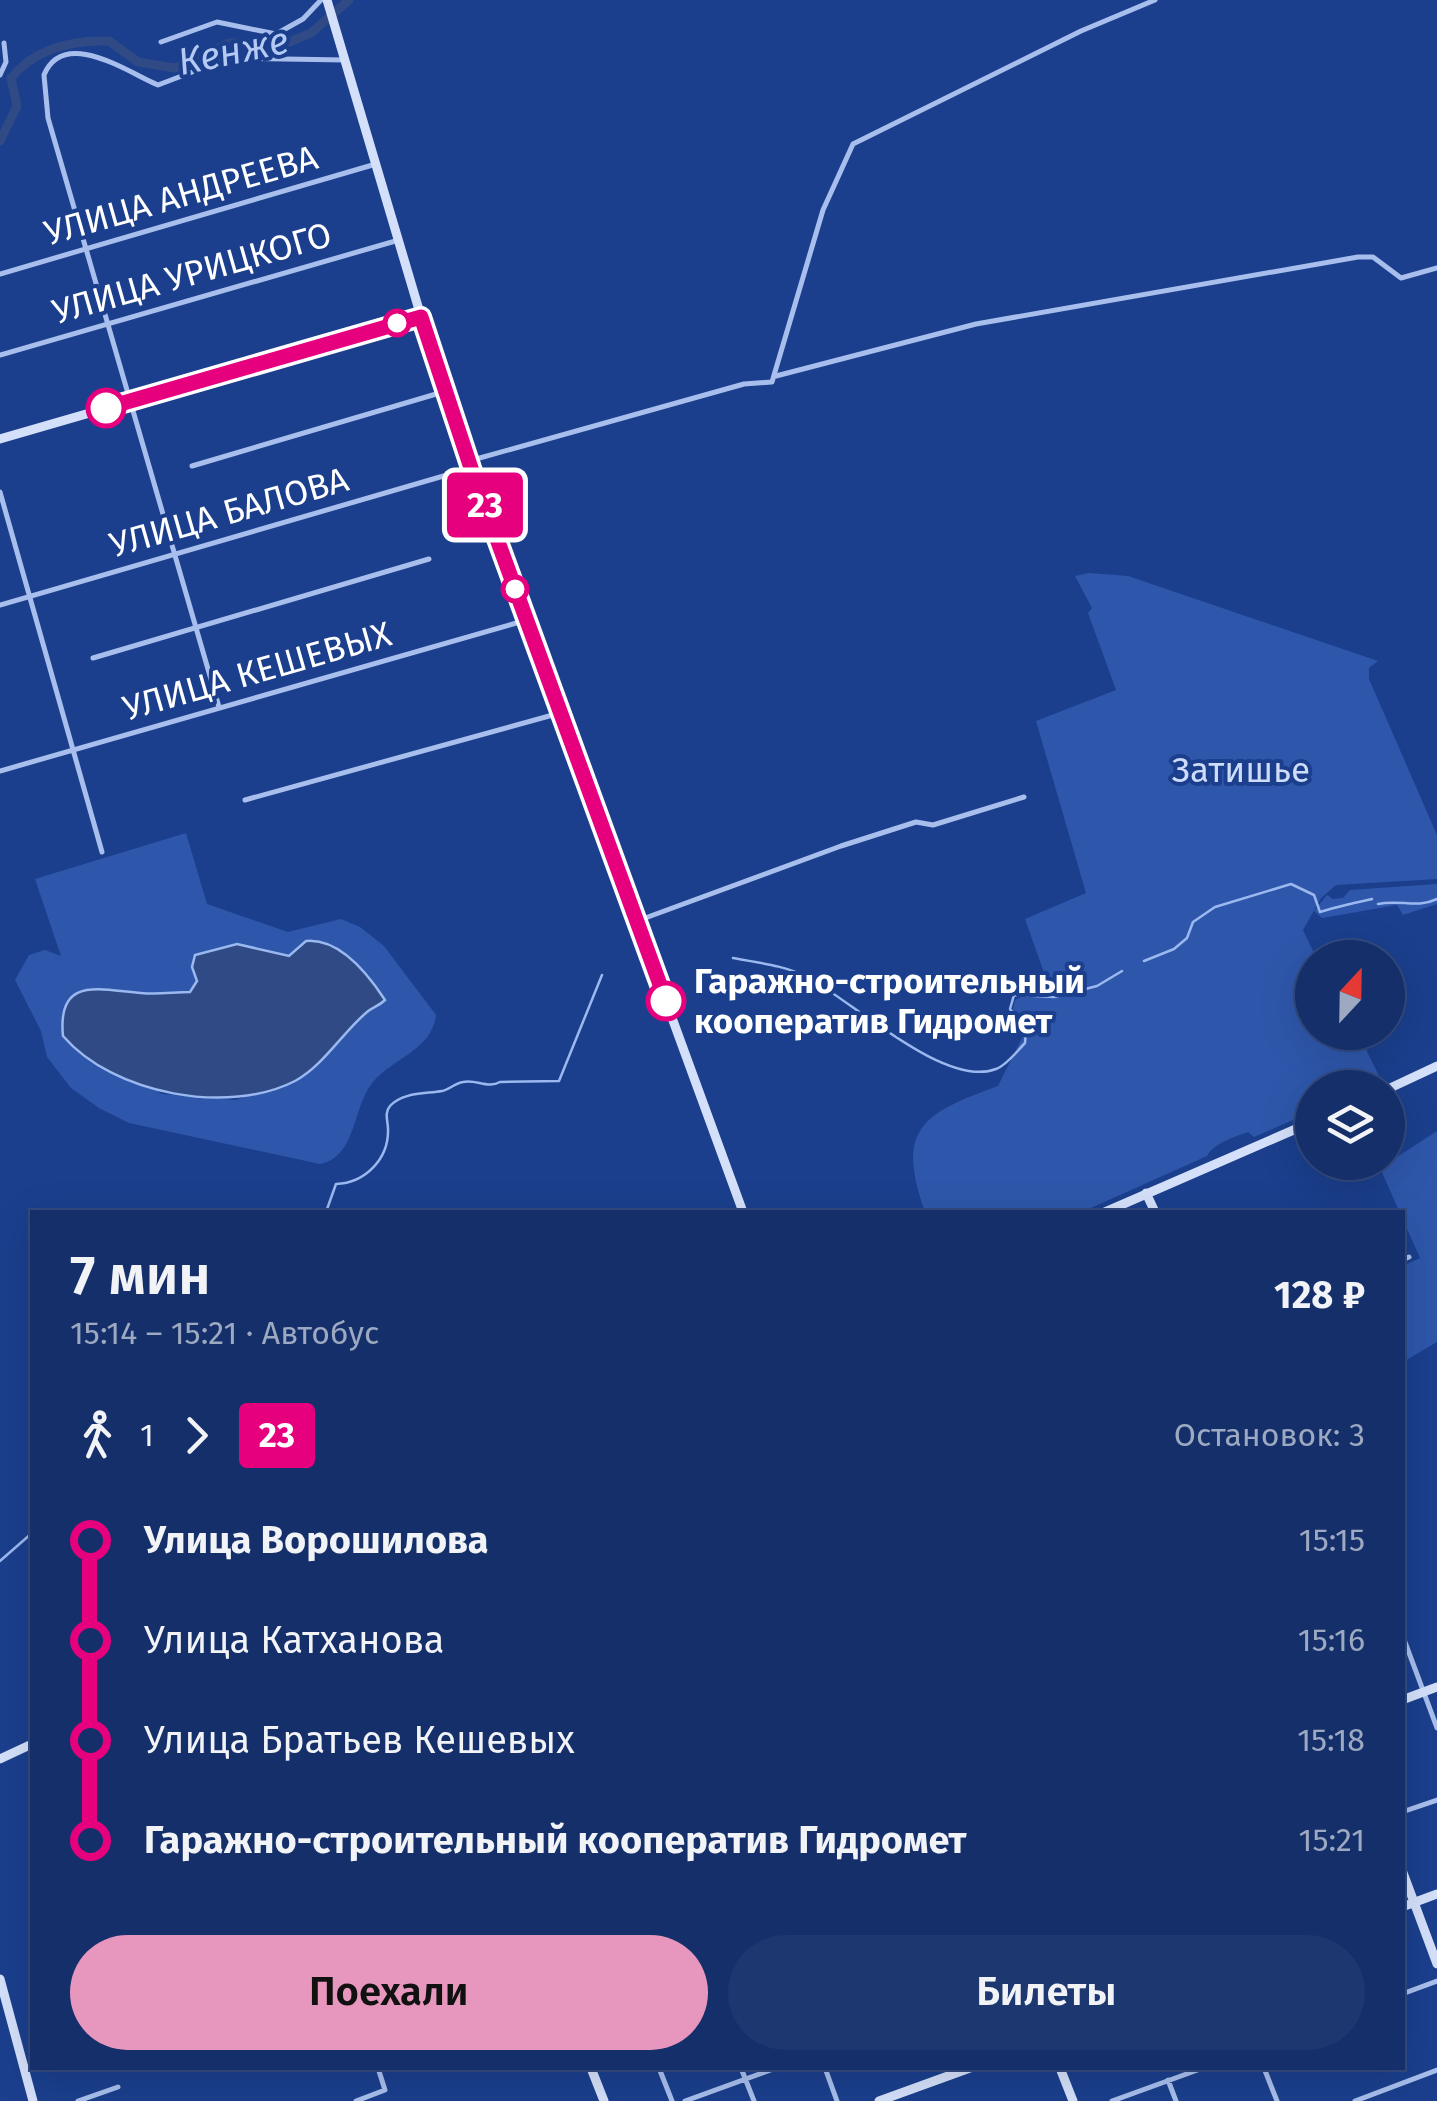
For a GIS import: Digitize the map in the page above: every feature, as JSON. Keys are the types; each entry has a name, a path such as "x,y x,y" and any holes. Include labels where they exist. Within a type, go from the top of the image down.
{"street":[{"path":"161,42 216,22 276,34 324,0 445,392 742,1210"},
{"path":"776,376 823,210 854,144 1154,0"},
{"path":"0,75 6,62 4,43"},
{"path":"219,707 46,110 45,73 56,60 78,54 96,56 158,85 230,58 254,62 318,56 345,60"},
{"name":"УЛИЦА АНДРЕЕВА","path":"0,274 376,164"},
{"name":"УЛИЦА УРИЦКОГО","path":"0,355 398,240"},
{"name":"УЛИЦА БАЛОВА","path":"0,604 744,384 770,383 776,376 889,343 1016,316 1358,258 1373,257 1401,278 1437,268"},
{"path":"0,439 421,317"},
{"path":"192,466 445,392"},
{"path":"0,492 102,852"},
{"path":"0,524 8,521"},
{"path":"93,658 429,559"},
{"name":"УЛИЦА КЕШЕВЫХ","path":"0,771 527,620"},
{"path":"245,800 561,713"},
{"path":"637,921 841,846 916,822 932,826 1024,797"},
{"path":"1405,1081 1437,1066"},
{"path":"1109,1210 1295,1129"},
{"path":"1146,1192 1154,1210"},
{"path":"1405,1642 1437,1728"},
{"path":"1405,1699 1437,1687"},
{"path":"0,1759 30,1745"},
{"path":"1405,1811 1437,1800"},
{"path":"1405,1878 1437,1964"},
{"path":"1405,1906 1437,1894"},
{"path":"0,1979 33,2101"},
{"path":"1405,1993 1437,1981"},
{"path":"356,2101 385,2089 379,2070"},
{"path":"592,2070 604,2101"},
{"path":"660,2070 672,2101"},
{"path":"742,2070 754,2101"},
{"path":"685,2101 770,2070"},
{"path":"826,2070 837,2101"},
{"path":"878,2101 964,2070"},
{"path":"1061,2070 1072,2101"},
{"path":"1112,2101 1197,2070"},
{"path":"1265,2070 1277,2101"},
{"path":"1355,2101 1437,2070"},
{"path":"1168,2080 1176,2101"},
{"path":"78,2101 118,2087"}],"green space":[{"name":"Затишье","path":"1075,576 1128,576 1378,661 1369,668 1369,679 1437,835 1437,879 1336,885 1321,898 1303,930 1308,940 1295,940 1295,1050 1366,1050 1376,1070 1295,1070 1295,1119 1254,1137 1248,1132 1231,1138 1207,1156 1086,1210 924,1210 913,1162 921,1129 950,1106 998,1086 1023,1036 1010,1021 1015,1000 1048,984 1025,919 1086,893 1036,721 1116,690 1088,613 1092,608"},
{"path":"186,833 207,904 288,932 341,919 360,927 384,946 436,1015 433,1027 420,1045 373,1082 341,1152 320,1164 129,1123 71,1088 47,1057 41,1031 15,980 29,955 45,950 61,956 35,879","holes":["306,941 368,974 385,1000 368,1011 303,1075 236,1100 162,1094 71,1045 89,988 143,994 190,992 197,981 192,967 195,955 237,944 289,956"]},
{"path":"1437,884 1437,904 1403,915 1397,905 1322,918 1314,911 1327,895 1343,898 1350,890"},
{"path":"1437,1131 1437,1342 1405,1361 1405,1265 1420,1258 1405,1224 1405,1210 1399,1210 1385,1180 1405,1180 1405,1152"}],"shaded area":[{"path":"306,941 341,951 385,1000 358,1020 315,1067 295,1081 238,1097 173,1093 111,1073 63,1036 67,1003 84,990 190,992 197,981 192,967 195,955 237,944 289,956"}],"waterway":[{"name":"Кенже","path":"0,141 17,106 11,78 31,59 55,48 109,41 138,62 175,68 229,43 287,43 311,33 349,0"},
{"path":"1144,961 1174,949 1187,938 1193,922 1215,907 1291,884 1314,895 1320,912 1372,899"},
{"path":"1378,904 1437,899"},
{"path":"733,958 807,977 925,1055 975,1072 1000,1067 1025,1043 1026,1031 1010,1009 1014,995 1054,997 1097,986 1122,971"},
{"path":"327,1210 336,1184 357,1179 380,1159 387,1140 387,1111 395,1101 463,1082 491,1085 559,1081 602,975"},
{"path":"0,1561 30,1535"}],"bus line":[{"name":"23","path":"106,408 421,317 471,468 666,1001"}],"place":[{"name":"Гаражно-строительный кооператив Гидромет","path":"666,1001"}]}
